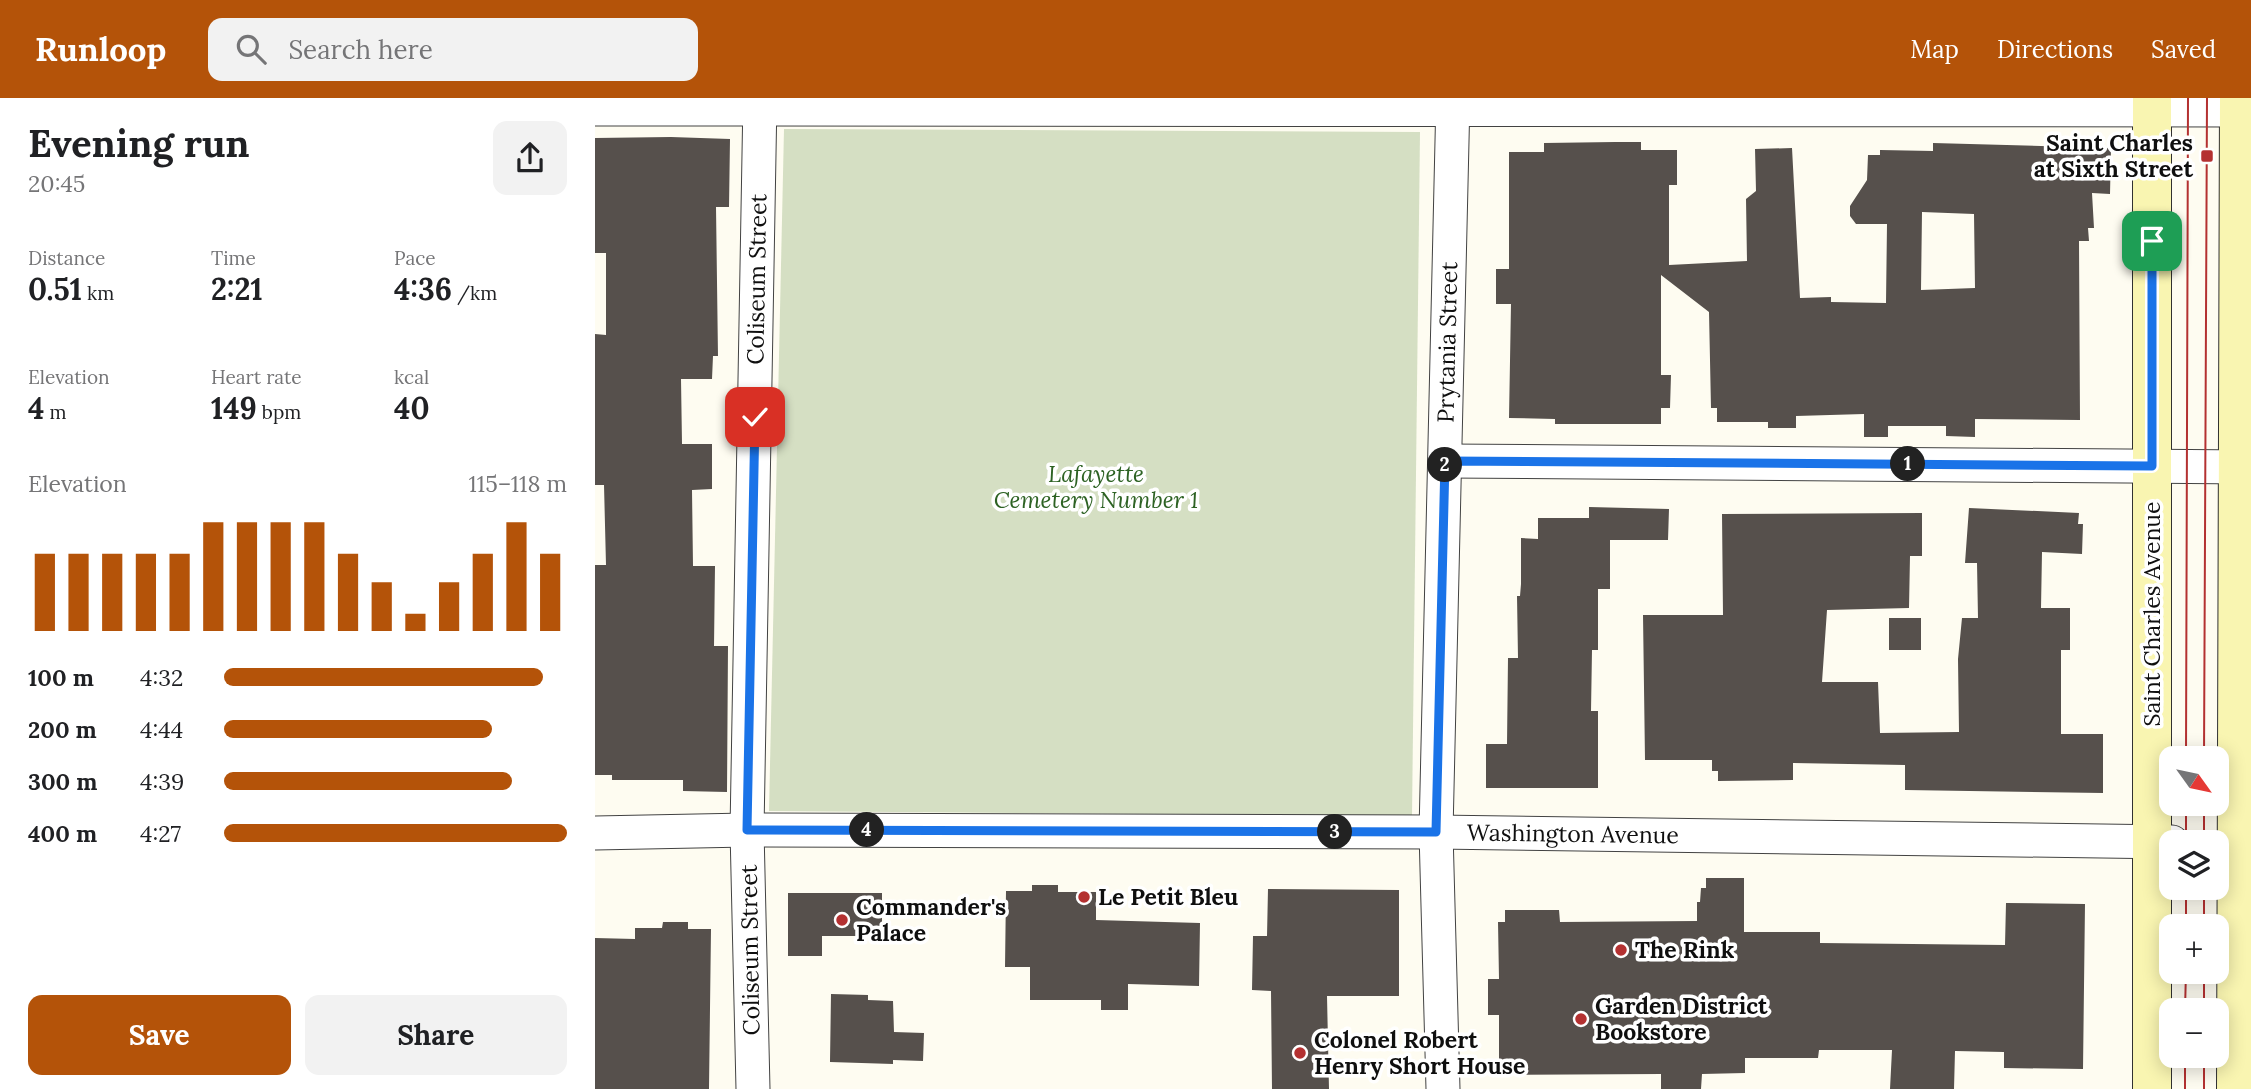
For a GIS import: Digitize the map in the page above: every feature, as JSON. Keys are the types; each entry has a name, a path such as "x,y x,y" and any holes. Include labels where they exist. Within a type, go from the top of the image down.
{"main road":[{"name":"Saint Charles Avenue","path":"2152,104 2152,466 2162,830"},
{"path":"2236,1089 2235,842 2244,467 2243,106"},
{"name":"Saint Charles Avenue","path":"2151,1089 2159,900"}],"street":[{"path":"595,109 760,103 2243,106"},
{"name":"Coliseum Street","path":"753,1089 747,830 760,103"},
{"name":"Prytania Street","path":"1443,1089 1436,832 1453,103"},
{"path":"1445,461 2244,467"},
{"name":"Washington Avenue","path":"595,833 747,830 1436,832 2159,842"}],"green space":[{"name":"Lafayette Cemetery Number 1","path":"784,129 1420,132 1412,816 769,811"}],"building":[{"path":"595,138 730,139 729,207 716,207 718,356 713,356 712,379 681,379 682,444 712,444 712,489 692,490 693,566 715,566 714,646 728,646 727,792 683,791 683,780 612,780 612,775 595,775 595,565 606,565 604,485 595,485 595,334 606,335 606,253 595,253"},
{"path":"1641,142 1641,150 1677,150 1677,185 1669,185 1669,265 1747,261 1746,199 1756,191 1755,149 1792,148 1800,298 1831,297 1831,302 1886,303 1887,224 1856,224 1850,216 1850,206 1867,180 1868,155 1880,155 1880,150 1933,151 1933,143 2111,148 2110,194 2092,193 2094,228 2088,228 2089,241 2079,241 2080,420 1975,419 1975,437 1946,436 1946,426 1888,426 1888,437 1864,437 1864,414 1796,416 1796,428 1768,428 1768,422 1717,422 1717,408 1711,408 1709,312 1661,275 1661,375 1671,375 1670,408 1661,408 1661,424 1555,424 1555,419 1509,418 1511,304 1496,304 1496,269 1509,269 1509,152 1544,152 1544,143","holes":["1922,212 1974,214 1975,288 1921,290"]},
{"path":"1589,507 1669,509 1668,540 1610,540 1610,589 1598,589 1598,650 1592,650 1591,711 1598,711 1598,788 1486,788 1486,744 1507,744 1508,658 1518,658 1517,596 1520,596 1521,584 1521,538 1538,539 1538,518 1589,518"},
{"path":"1969,508 2079,513 2078,524 2083,524 2082,554 2042,552 2041,608 2070,608 2070,650 2061,650 2061,734 2103,734 2103,793 1905,790 1905,765 1793,763 1793,780 1718,781 1718,771 1712,771 1712,760 1645,760 1643,615 1723,615 1722,514 1922,513 1922,556 1910,556 1909,608 1827,610 1822,682 1878,682 1880,733 1959,732 1958,659 1962,618 1978,618 1977,563 1965,563"},
{"path":"1889,618 1921,618 1921,650 1889,650"},
{"path":"1706,878 1744,878 1744,932 1820,932 1820,943 2005,945 2006,903 2085,904 2083,1069 2004,1068 2004,1052 1955,1051 1954,1089 1890,1089 1892,1050 1819,1050 1818,1058 1745,1058 1745,1073 1702,1074 1701,1089 1661,1089 1661,1074 1499,1075 1499,1015 1488,1015 1488,979 1499,979 1498,922 1505,922 1505,910 1559,910 1560,922 1697,921 1697,902 1700,902 1701,888 1706,888"},
{"path":"1032,885 1058,885 1058,892 1096,892 1096,920 1200,923 1199,986 1128,984 1128,1010 1101,1010 1101,1000 1030,1000 1030,967 1005,967 1006,891 1032,891"},
{"path":"1268,889 1399,890 1399,996 1327,996 1329,1089 1272,1089 1271,991 1252,990 1253,936 1267,936"},
{"path":"788,893 882,893 882,936 822,936 822,956 788,956"},
{"path":"663,922 688,922 688,929 711,929 709,1089 595,1089 595,938 635,939 635,928 662,928"},
{"path":"831,994 868,995 868,1000 893,1001 894,1032 924,1033 923,1061 893,1060 893,1064 830,1062"}],"tram line":[{"path":"2186,746 2188,98"},
{"path":"2204,746 2207,98"},
{"path":"2186,816 2186,830"},
{"path":"2204,816 2204,830"},
{"path":"2186,900 2186,914"},
{"path":"2204,900 2204,914"},
{"path":"2185,998 2186,984"},
{"path":"2204,984 2204,998"},
{"path":"2185,1068 2185,1089"},
{"path":"2204,1068 2204,1089"}],"place":[{"name":"Saint Charles at Sixth Street","path":"2207,156"},
{"name":"Le Petit Bleu","path":"1084,897"},
{"name":"Commander's Palace","path":"842,920"},
{"name":"The Rink","path":"1621,950"},
{"name":"Garden District Bookstore","path":"1581,1019"},
{"name":"Colonel Robert Henry Short House","path":"1300,1053"}],"route":[{"path":"755,417 747,830 1436,832 1445,461 2152,466 2152,241"}]}
